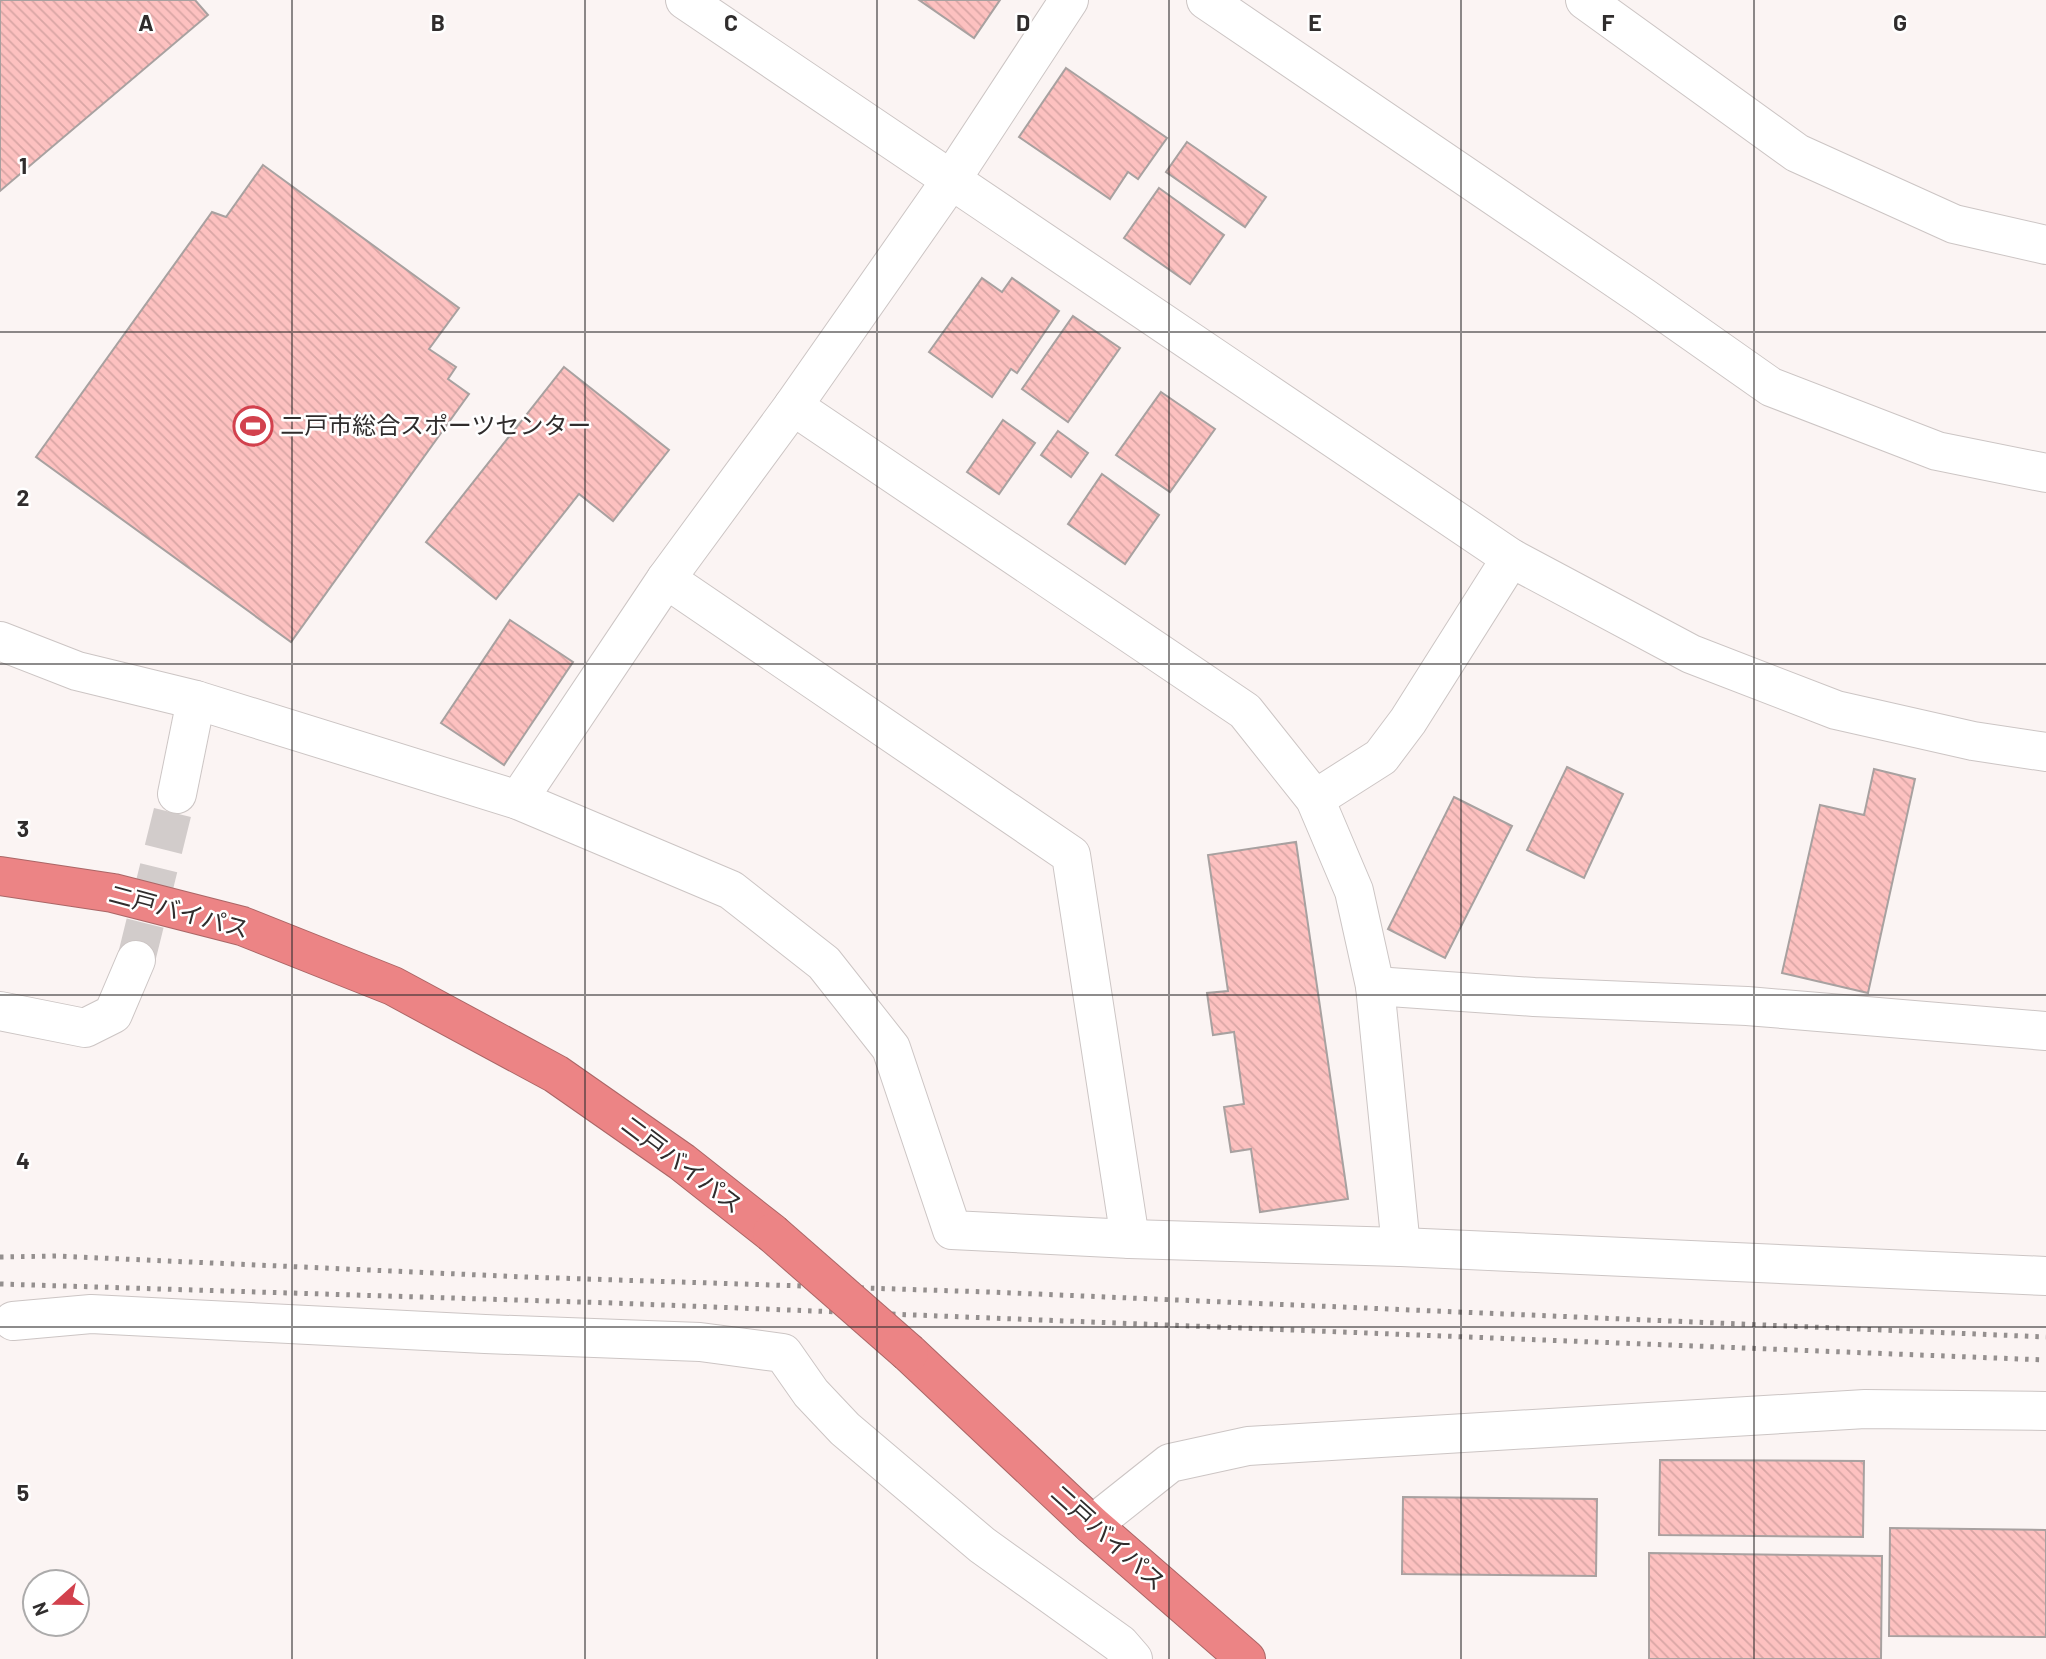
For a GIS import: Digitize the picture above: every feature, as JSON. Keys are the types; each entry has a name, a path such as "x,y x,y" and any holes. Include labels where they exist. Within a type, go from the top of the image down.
{"highway":[{"name":"二戸バイパス","path":"0,876 113,893 242,926 393,986 556,1074 682,1162 772,1233 909,1353 1092,1525 1246,1659"}],"street":[{"path":"685,0 1511,558 1691,654 1836,710 1973,741 2046,752"},
{"path":"518,800 666,579 793,406 951,180 1069,0"},
{"path":"1206,0 1771,387 1937,451 2046,473"},
{"path":"1585,0 1797,153 1954,224 2046,245"},
{"path":"793,406 1245,711 1315,799 1354,891 1375,986 1401,1247"},
{"path":"1315,799 1381,757 1408,721 1511,558"},
{"path":"666,579 1071,855 1130,1239"},
{"path":"0,641 77,671 196,700 518,800 731,890 824,963 891,1048 952,1230 2046,1276"},
{"path":"177,794 196,700"},
{"path":"0,1010 85,1028 113,1014 136,960"},
{"path":"1375,986 1534,997 1747,1006 2046,1031"},
{"path":"13,1321 91,1314 700,1342 783,1353 811,1393 845,1429 982,1545 1120,1644 1133,1659"},
{"path":"1092,1525 1170,1463 1248,1446 1865,1409 2046,1411"}],"building":[{"path":"0,0 195,0 208,15 0,191"},
{"path":"919,0 1000,0 974,38"},
{"path":"1066,68 1167,138 1138,179 1128,172 1110,199 1019,137"},
{"path":"1187,142 1266,197 1245,227 1166,172"},
{"name":"二戸市総合スポーツセンター","path":"263,165 459,308 429,349 456,367 448,379 469,394 291,642 36,457 212,212 226,217"},
{"path":"1159,188 1224,235 1190,284 1124,238"},
{"path":"982,278 1002,292 1012,278 1059,311 1017,373 1011,369 992,397 929,352"},
{"path":"1073,316 1120,348 1068,422 1022,389"},
{"path":"564,367 669,450 613,521 579,494 496,599 426,542"},
{"path":"1161,392 1215,429 1170,492 1116,455"},
{"path":"1003,420 1035,443 999,494 967,472"},
{"path":"1058,431 1088,453 1071,477 1041,455"},
{"path":"1102,474 1159,515 1125,564 1068,524"},
{"path":"510,620 573,662 504,765 441,723"},
{"path":"1567,767 1623,794 1584,878 1527,850"},
{"path":"1874,769 1915,779 1868,993 1782,973 1820,805 1864,815"},
{"path":"1454,797 1512,826 1445,958 1388,929"},
{"path":"1296,842 1348,1199 1260,1212 1251,1149 1231,1152 1224,1107 1244,1104 1234,1032 1213,1035 1207,993 1228,991 1208,855"},
{"path":"1660,1460 1864,1461 1863,1537 1659,1535"},
{"path":"1403,1497 1597,1499 1596,1576 1402,1574"},
{"path":"1890,1528 2046,1530 2046,1637 1889,1636"},
{"path":"1649,1553 1882,1556 1881,1659 1649,1659"}],"tunnel":[{"path":"136,960 177,794"}],"railway":[{"path":"0,1257 56,1256 525,1277 989,1292 2046,1337"},
{"path":"0,1284 613,1303 2046,1360"}],"place":[{"name":"二戸市総合スポーツセンター","path":"253,426"}]}
